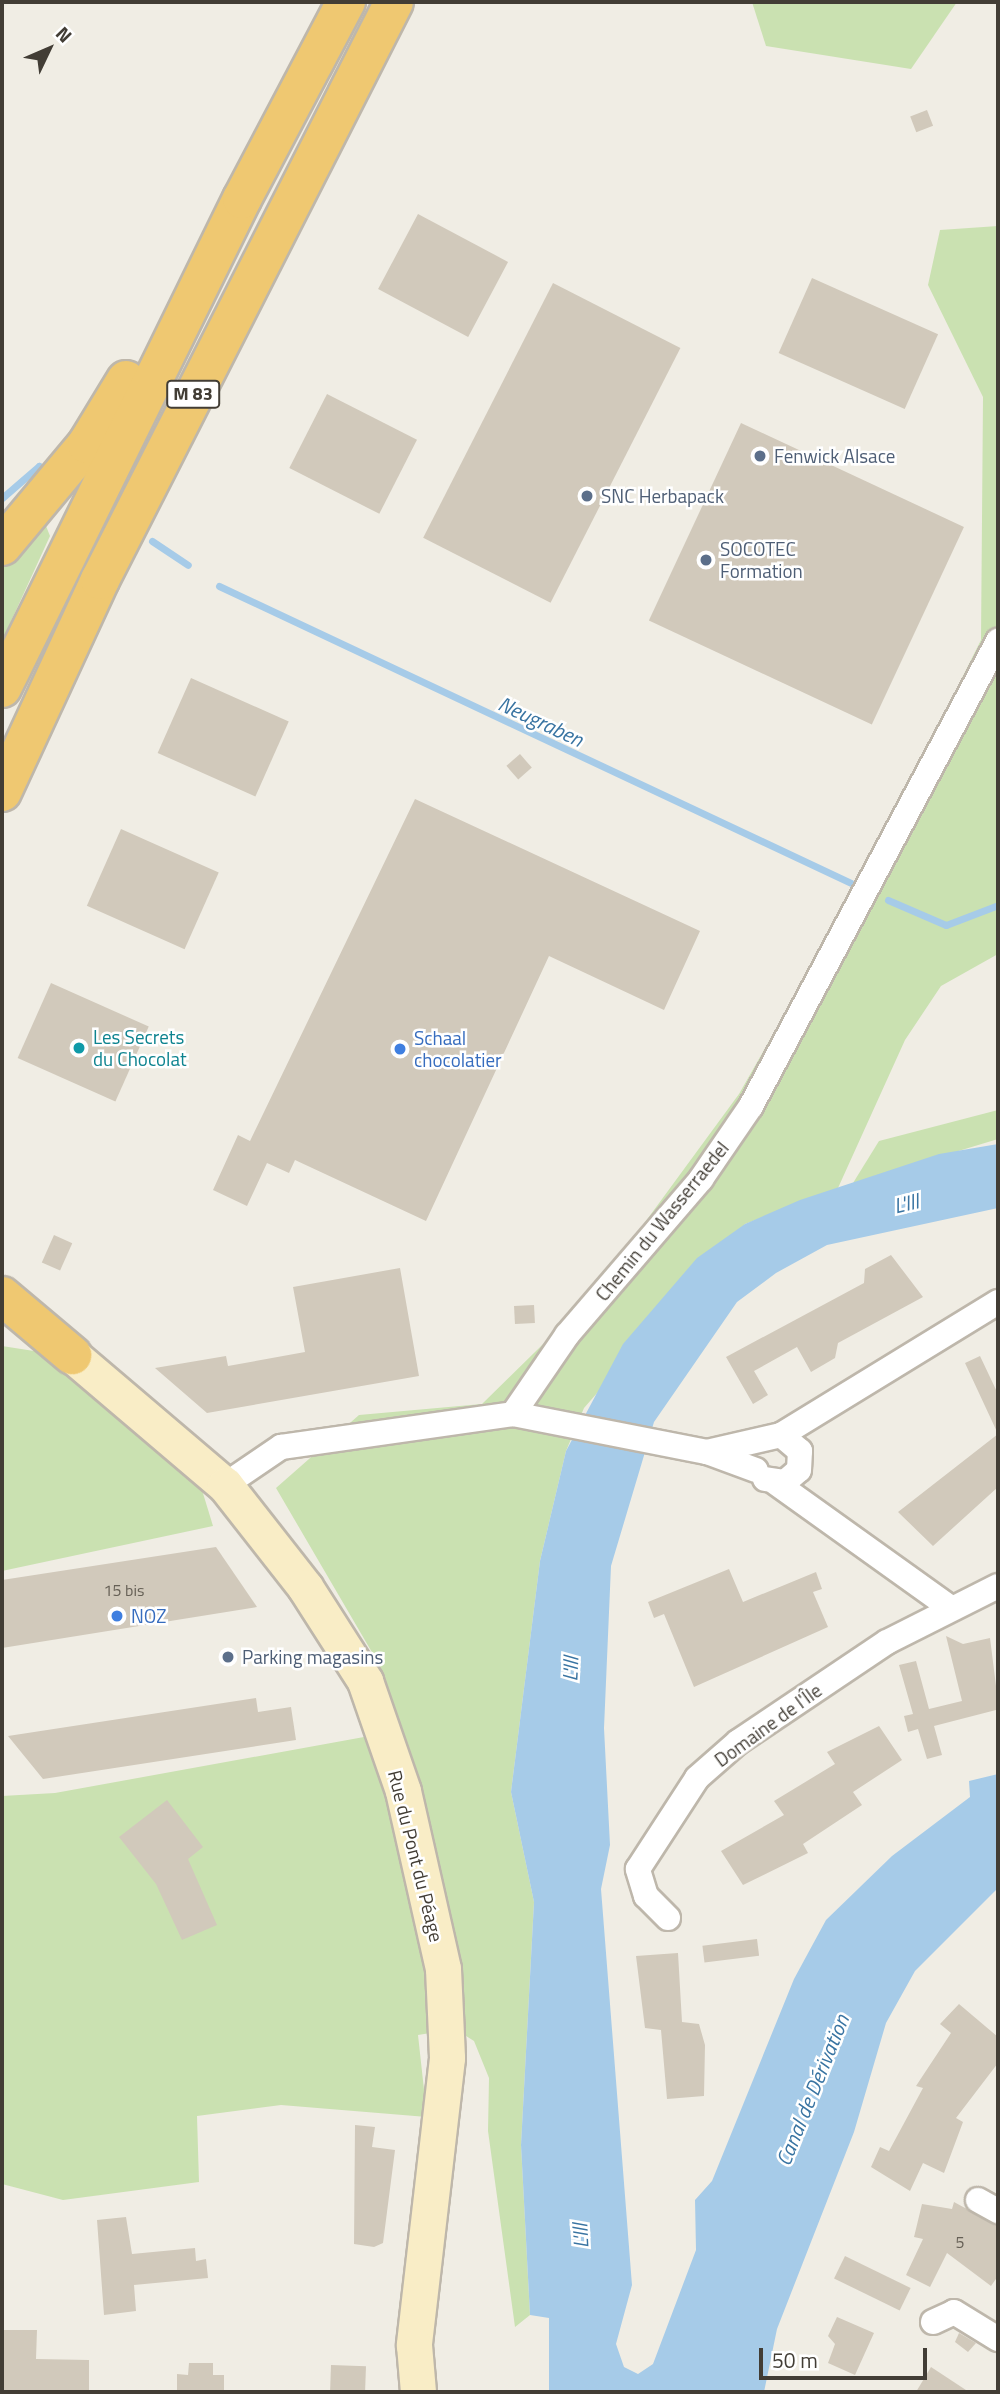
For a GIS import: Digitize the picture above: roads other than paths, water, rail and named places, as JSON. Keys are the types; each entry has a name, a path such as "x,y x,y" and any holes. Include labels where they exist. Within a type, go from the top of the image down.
{"highway":[{"name":"M 83","path":"2,688 274,137 346,2"},
{"name":"M 83","path":"2,792 100,580 394,2"},
{"path":"2,546 63,475 128,374 234,173 274,137"},
{"path":"2,522 38,488 63,475"},
{"path":"2,1296 72,1354"}],"street":[{"name":"Chemin du Wasserraedel","path":"513,1414 568,1335 701,1179 751,1106 998,641"},
{"path":"766,1476 785,1450 827,1411 998,1302"},
{"name":"Rue du Pont du Péage","path":"72,1354 225,1485 305,1587 365,1681 403,1791 440,1956 447,2059 414,2345 418,2392"},
{"path":"225,1485 281,1447 513,1414 561,1426 707,1452 766,1476 948,1606"},
{"path":"707,1452 785,1450"},
{"path":"766,1476 785,1450"},
{"path":"785,1450 821,1515"},
{"name":"Domaine de l'Île","path":"668,1918 646,1896 638,1869 697,1778 758,1728 948,1606 998,1586"},
{"path":"933,2322 954,2312 998,2339"}],"water":[{"path":"998,1144 998,1208 827,1245 776,1273 737,1302 654,1422 611,1566 604,1728 610,1845 601,1889 632,2285 616,2344 624,2367 638,2374 653,2364 696,2250 695,2200 712,2181 794,1979 826,1920 892,1856 970,1797 969,1781 998,1774 998,1888 915,1971 886,2023 854,2132 777,2329 764,2392 549,2392 549,2318 530,2315 521,2145 534,1902 511,1792 540,1561 566,1451 623,1344 697,1258 745,1224 800,1200 939,1154"}],"waterway":[{"name":"Neugraben","path":"2,498 39,466 48,471"},
{"path":"152,541 188,565"},
{"name":"Neugraben","path":"219,586 851,883"},
{"name":"Neugraben","path":"888,900 946,925 998,905"}],"place":[{"name":"Fenwick Alsace","path":"760,456"},
{"name":"SNC Herbapack","path":"587,496"},
{"name":"SOCOTEC Formation","path":"706,560"},
{"name":"Les Secrets du Chocolat","path":"79,1048"},
{"name":"Schaal chocolatier","path":"400,1049"},
{"name":"NOZ","path":"117,1616"},
{"name":"Parking magasins","path":"228,1657"}],"water label":[{"name":"L'Ill","path":"906,1203"},
{"name":"L'Ill","path":"570,1669"},
{"name":"Canal de Dérivation","path":"812,2090"},
{"name":"L'Ill","path":"580,2236"}]}
